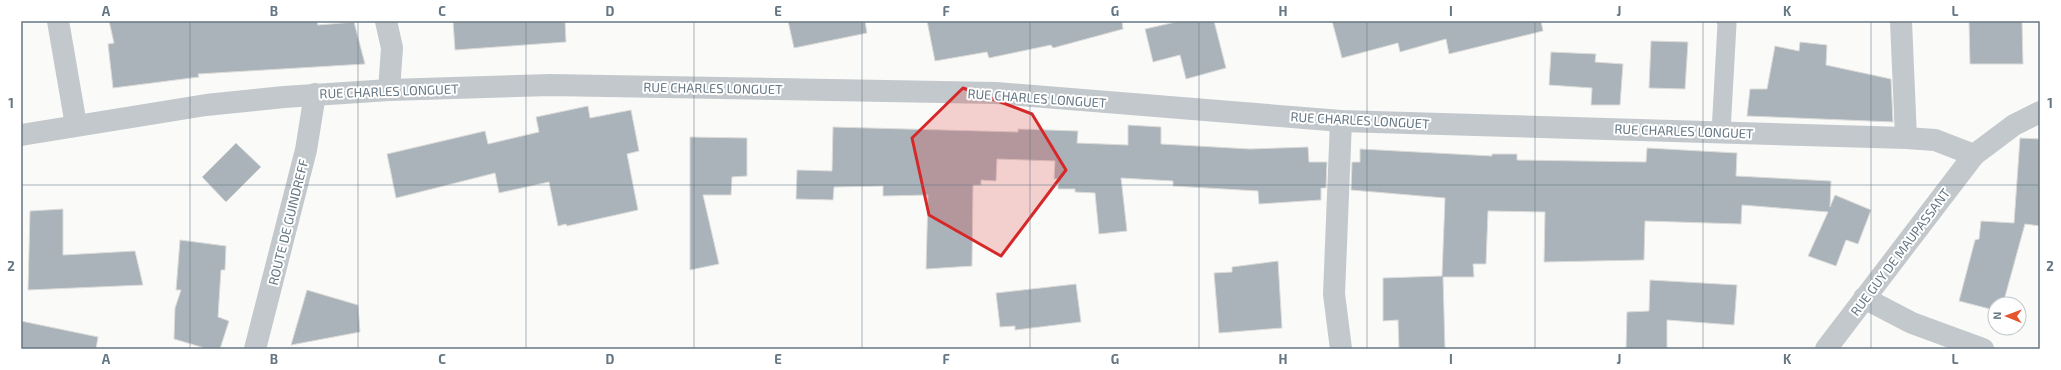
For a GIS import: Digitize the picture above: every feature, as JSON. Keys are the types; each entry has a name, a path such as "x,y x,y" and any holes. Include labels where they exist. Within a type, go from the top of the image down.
{"street":[{"path":"58,21 76,126"},
{"path":"386,21 392,48 389,90"},
{"path":"1901,21 1906,138"},
{"name":"RUE CHARLES LONGUET","path":"21,135 206,105 315,94 550,85 996,93 1341,121 1906,138 1935,140 1974,154"},
{"name":"ROUTE DE GUINDREFF","path":"255,349 306,150 315,94"},
{"path":"1974,154 2014,125 2040,112"},
{"path":"1341,121 1334,294 1341,349"},
{"name":"RUE GUY DE MAUPASSANT","path":"1826,349 1974,154"},
{"path":"1864,298 1912,323 1983,349"}],"lane":[{"path":"1721,132 1726,21"}],"highlighted area":[{"path":"963,88 1032,114 1066,170 1001,256 929,215 912,138"}],"building":[{"path":"109,21 317,21 318,25 354,22 365,64 198,74 199,77 113,88 108,44 114,43"},
{"path":"453,21 565,21 566,42 455,50"},
{"path":"788,21 865,21 867,33 794,48"},
{"path":"927,21 1122,21 1123,29 1053,48 1051,45 989,58 987,52 935,61"},
{"path":"1180,21 1214,21 1226,68 1186,79 1180,55 1153,62 1145,29"},
{"path":"1332,21 1541,21 1543,31 1449,54 1446,39 1400,52 1398,43 1342,58"},
{"path":"1969,21 2022,21 2023,64 1970,64"},
{"path":"1651,41 1688,42 1685,89 1649,88"},
{"path":"1800,42 1827,45 1826,65 1891,79 1893,122 1747,116 1750,89 1767,89 1775,46 1799,51"},
{"path":"1551,52 1596,54 1595,62 1623,64 1620,105 1591,105 1592,88 1549,85"},
{"path":"588,106 590,118 631,110 639,151 627,154 638,210 567,226 566,224 558,226 549,182 499,193 495,173 396,198 387,154 485,131 488,144 539,132 536,117"},
{"path":"1128,125 1161,127 1161,144 1250,149 1308,147 1309,162 1327,162 1326,188 1321,188 1321,200 1259,204 1258,191 1173,186 1173,181 1121,178 1127,231 1099,234 1095,193 1075,192 1075,189 1058,189 1058,179 1054,179 1055,161 997,159 996,181 981,180 981,185 973,185 972,266 926,269 928,195 883,196 883,186 834,187 833,200 796,199 797,170 832,171 833,127 1018,132 1018,129 1078,131 1077,143 1128,145"},
{"path":"690,137 747,138 747,176 732,177 731,195 703,195 719,264 690,270"},
{"path":"2020,138 2040,139 2040,226 2025,224 2005,296 1987,296 1987,308 1959,301 1975,240 1979,239 1981,221 2014,223"},
{"path":"236,143 261,167 226,202 202,177"},
{"path":"1647,148 1737,153 1736,176 1831,181 1830,207 1835,195 1871,210 1858,244 1846,240 1836,266 1808,256 1828,212 1742,205 1741,224 1645,221 1644,260 1544,262 1545,212 1488,211 1486,264 1473,264 1474,277 1443,277 1445,349 1399,349 1398,320 1383,321 1383,278 1442,276 1445,198 1351,190 1352,162 1360,162 1360,149 1492,156 1492,154 1517,154 1517,160 1646,162"},
{"path":"63,209 63,255 135,251 143,285 28,290 30,211"},
{"path":"180,240 226,246 225,270 221,270 218,317 229,321 220,349 208,349 174,339 175,308 181,290 176,290"},
{"path":"1278,261 1282,328 1219,333 1214,273 1232,272 1232,267"},
{"path":"1650,280 1737,285 1734,325 1667,320 1667,349 1626,349 1627,312 1649,311"},
{"path":"1076,284 1081,322 1015,330 1015,326 1000,327 996,293"},
{"path":"307,290 358,305 360,332 291,345"},
{"path":"21,321 98,337 96,349 21,349"}]}
